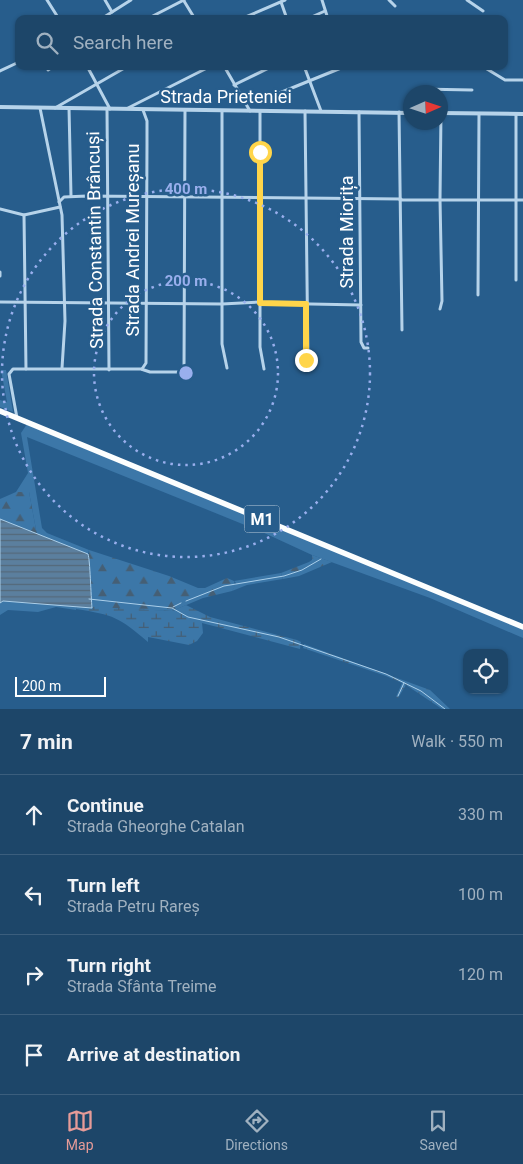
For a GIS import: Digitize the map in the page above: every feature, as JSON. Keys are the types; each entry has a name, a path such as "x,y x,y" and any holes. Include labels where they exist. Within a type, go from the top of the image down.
{"highway":[{"name":"M1","path":"0,411 523,627"}],"street":[{"path":"47,0 56,15"},
{"path":"106,0 112,12"},
{"path":"107,15 131,0"},
{"path":"155,15 184,0 193,15"},
{"path":"322,0 326,15"},
{"path":"389,0 396,6"},
{"path":"467,0 482,12"},
{"path":"250,15 283,1 286,15"},
{"path":"316,15 325,11"},
{"path":"0,71 15,64"},
{"path":"89,70 109,109"},
{"path":"54,108 120,70"},
{"path":"125,110 203,70"},
{"path":"226,70 251,112"},
{"path":"234,84 264,70"},
{"path":"305,70 321,111"},
{"path":"277,94 335,70"},
{"path":"489,70 505,80 523,80"},
{"path":"448,90 472,90"},
{"name":"Strada Prieteniei","path":"0,107 251,112 403,112"},
{"path":"40,108 60,207 63,232 64,302 62,368"},
{"path":"69,108 71,196"},
{"name":"Strada Constantin Brâncuși","path":"109,109 109,370"},
{"name":"Strada Andrei Mureșanu","path":"141,369 146,365 147,121 143,110"},
{"path":"17,418 9,374 12,369 141,369 184,372 185,110"},
{"path":"222,111 222,356 227,368"},
{"path":"305,111 308,363"},
{"path":"260,112 260,348 264,369"},
{"name":"Strada Miorița","path":"359,112 361,342 364,348 368,348"},
{"path":"399,112 402,330"},
{"path":"448,113 523,114"},
{"path":"478,295 479,114"},
{"path":"516,114 516,280"},
{"path":"440,309 442,301 441,130"},
{"path":"59,202 61,199 71,196 523,200"},
{"path":"0,209 24,215 60,207"},
{"path":"24,215 26,369"},
{"path":"0,302 222,304 260,302 361,305"}],"green space":[{"path":"1,370 6,370 13,412 0,407 0,400 7,402"},
{"path":"27,424 523,629 523,638 430,598 312,555 260,531 27,437 42,528 47,533 89,550 88,554 37,535 29,492 16,492 28,473 21,433"},
{"path":"16,492 29,492 37,535 0,519 0,499"},
{"path":"89,550 169,576 198,588 205,588 227,578 234,581 235,586 232,591 203,598 172,611 92,608 89,580"},
{"path":"312,555 332,562 299,576 283,579 281,573 309,562 312,560"},
{"path":"281,573 283,579 247,585 232,591 236,583 234,581"},
{"path":"3,601 77,606 76,610 56,607 38,612 8,610 0,615 0,603"},
{"path":"186,605 210,617 297,640 301,642 300,649 202,623 203,633 197,641 189,645 148,637 148,642 130,627 115,618 76,609 77,606 172,611"},
{"path":"304,644 430,690 450,709 442,709 406,685 398,698 396,697 402,683 303,648"}],"shaded area":[{"path":"0,519 88,554 92,608 3,601 0,603"}],"waterway":[{"path":"186,601 224,586 284,576 302,570 321,559"},
{"path":"89,599 172,608 188,617 279,637 386,674 421,691 445,709"},
{"path":"173,607 181,603"},
{"path":"398,696 404,683"}],"route":[{"path":"260,152 260,303 306,304 306,360"}]}
